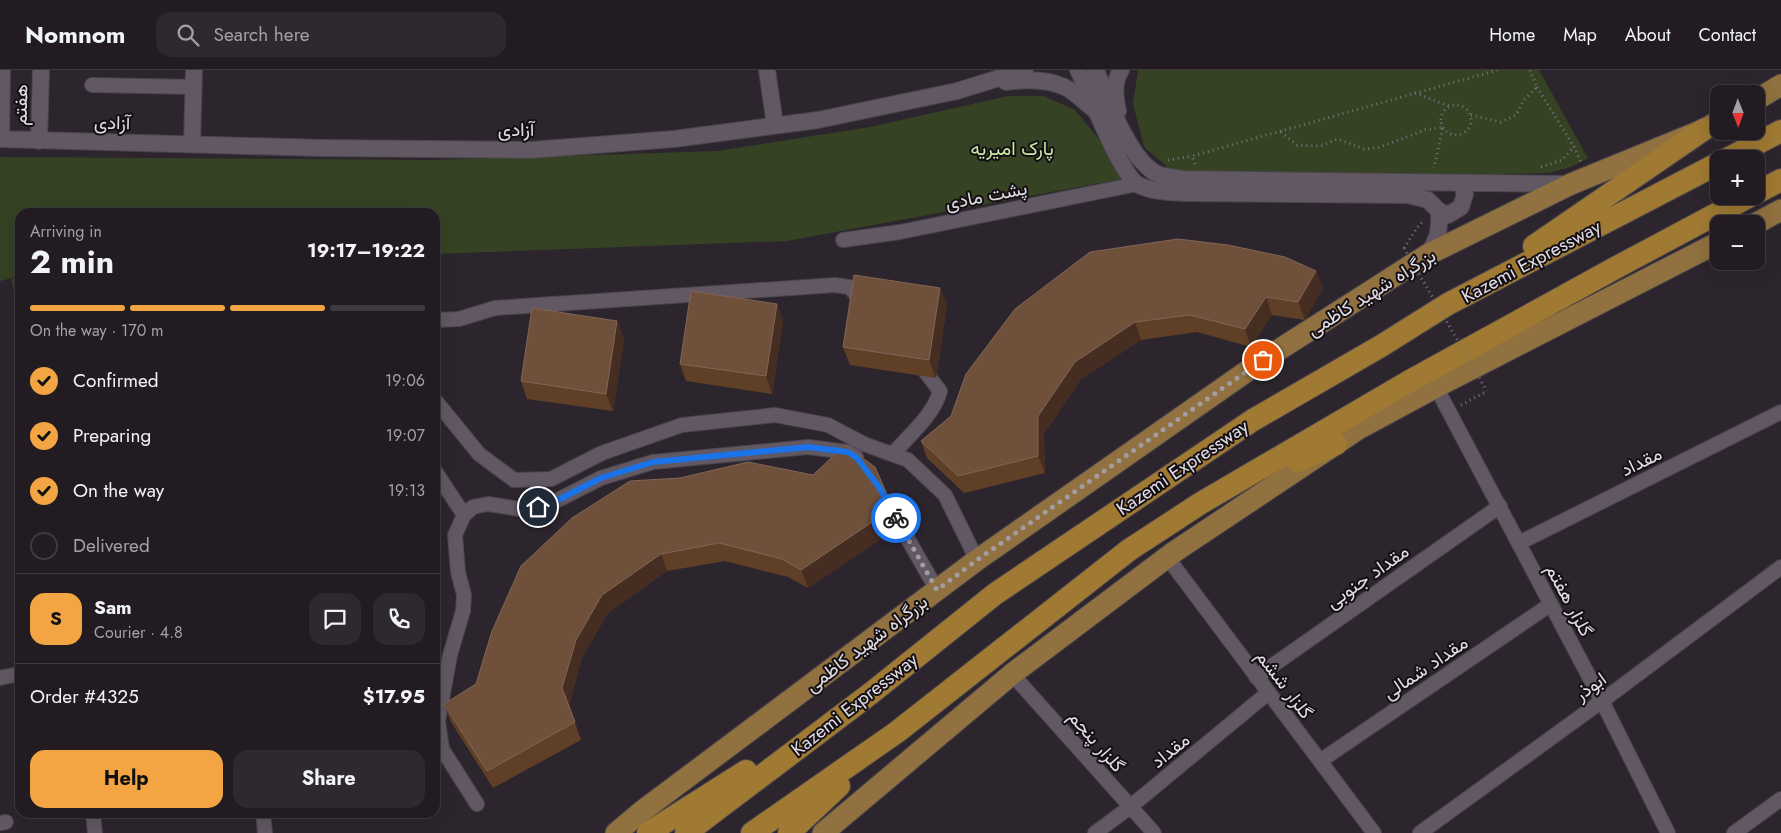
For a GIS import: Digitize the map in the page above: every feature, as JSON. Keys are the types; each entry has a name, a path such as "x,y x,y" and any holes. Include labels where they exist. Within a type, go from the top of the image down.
{"highway":[{"path":"1448,304 1710,127"},
{"path":"1744,150 1781,131"},
{"name":"Kazemi Expressway","path":"686,833 870,694 995,594 1253,420 1381,346 1448,304 1710,168"},
{"path":"1765,188 1781,180"},
{"name":"Kazemi Expressway","path":"752,833 898,732 1129,550 1201,503 1408,382 1733,205"},
{"path":"1201,503 1336,444"},
{"path":"648,833 870,694"},
{"path":"789,833 898,732"}],"main road":[{"path":"1765,95 1781,86"},
{"name":"بزرگراه شهید کاظمی","path":"616,833 641,812 977,560 1263,360 1427,255 1579,180 1710,126"},
{"path":"1765,219 1781,210"},
{"path":"823,833 1012,674 1167,557 1358,429 1710,247"}],"street":[{"name":"هفتم","path":"0,139 2,70"},
{"name":"هفتم","path":"39,141 40,70"},
{"path":"192,144 194,70"},
{"path":"767,70 774,125"},
{"name":"آزادی","path":"0,139 320,148 532,150 674,139 818,120 957,91 1025,70"},
{"path":"1078,70 1124,170 1137,184 1158,191 1186,193 1408,195 1428,200 1439,211 1448,215 1461,207 1464,194 1462,183"},
{"path":"1096,70 1126,139 1143,164 1159,175 1183,179 1462,183 1579,180"},
{"path":"1121,70 1117,76 1115,97 1126,139"},
{"path":"957,91 1008,81 1040,81 1069,89 1098,113"},
{"path":"92,85 194,87"},
{"path":"1137,184 1153,171"},
{"name":"پشت مادی","path":"843,240 900,232 1137,184"},
{"path":"1427,255 1436,242 1440,228 1439,211"},
{"path":"440,320 459,319 495,308 835,285 849,287 874,314"},
{"path":"893,454 931,410 938,400 940,391 907,348"},
{"name":"گلزار هفتم","path":"1436,387 1602,700 1668,833"},
{"path":"440,406 479,454 514,480 550,479 602,452 682,426 775,415 828,425 864,444 908,460 945,495 977,560"},
{"name":"مقداد","path":"1519,542 1781,412"},
{"path":"440,710 450,655 463,611 464,595 458,572 455,535 464,515 473,507 488,504 526,510 550,504 601,478 653,462 808,447 848,452 863,465"},
{"path":"440,479 464,515"},
{"path":"884,496 937,590"},
{"name":"مقداد جنوبی","path":"1256,677 1500,506"},
{"name":"گلزار ششم","path":"1167,557 1374,833"},
{"name":"ابوذر","path":"1420,833 1781,567"},
{"name":"مقداد شمالی","path":"1320,761 1551,604"},
{"name":"گلزار پنجم","path":"1012,674 1154,833"},
{"path":"0,678 15,675"},
{"name":"مقداد","path":"1095,833 1130,807 1268,693"},
{"path":"440,735 442,749 477,804"},
{"path":"1734,833 1781,799"},
{"path":"94,818 95,833"},
{"path":"264,818 265,833"}],"path":[{"path":"1196,167 1192,156 1498,70"},
{"path":"1530,70 1537,87 1574,147 1579,180"},
{"path":"1471,115 1501,122 1516,115 1524,100 1537,87"},
{"path":"1415,94 1449,106 1460,104 1469,110 1471,125 1465,133 1460,135 1450,134 1442,127"},
{"path":"1433,171 1442,127 1442,113 1449,106"},
{"path":"1281,131 1297,145 1320,146 1338,139 1364,149 1377,148 1425,130 1442,127"},
{"path":"1539,168 1562,160 1574,147"},
{"path":"1439,211 1419,224 1404,248 1487,392 1449,411"}],"green space":[{"path":"1138,70 1539,70 1588,158 1571,167 1549,173 1388,176 1173,172 1144,147 1133,104"},
{"name":"پارک امیریه","path":"1008,96 1044,96 1075,110 1098,138 1122,179 787,241 440,254 440,208 15,208 15,277 0,281 0,157 433,160 718,151 870,127"},
{"path":"11,279 15,279 15,296"}],"building":[{"path":"1178,239 1228,245 1285,257 1316,271 1298,302 1266,297 1245,329 1190,315 1135,322 1075,362 1038,416 1038,456 958,476 921,441 951,416 966,374 1015,309 1090,252"},
{"path":"854,275 940,288 929,360 843,347"},
{"path":"691,291 777,304 766,376 680,364"},
{"path":"532,308 617,321 606,394 521,381"},
{"path":"845,445 875,467 893,508 801,570 782,559 719,543 661,554 602,595 576,640 562,688 575,722 487,771 444,704 476,684 492,631 521,566 572,518 630,481 680,478 748,462 813,475"}],"way so far":[{"path":"896,518 937,590 1263,360"}],"route":[{"path":"538,507 550,504 601,478 653,462 808,447 848,452 857,458 879,487 896,518"}]}
